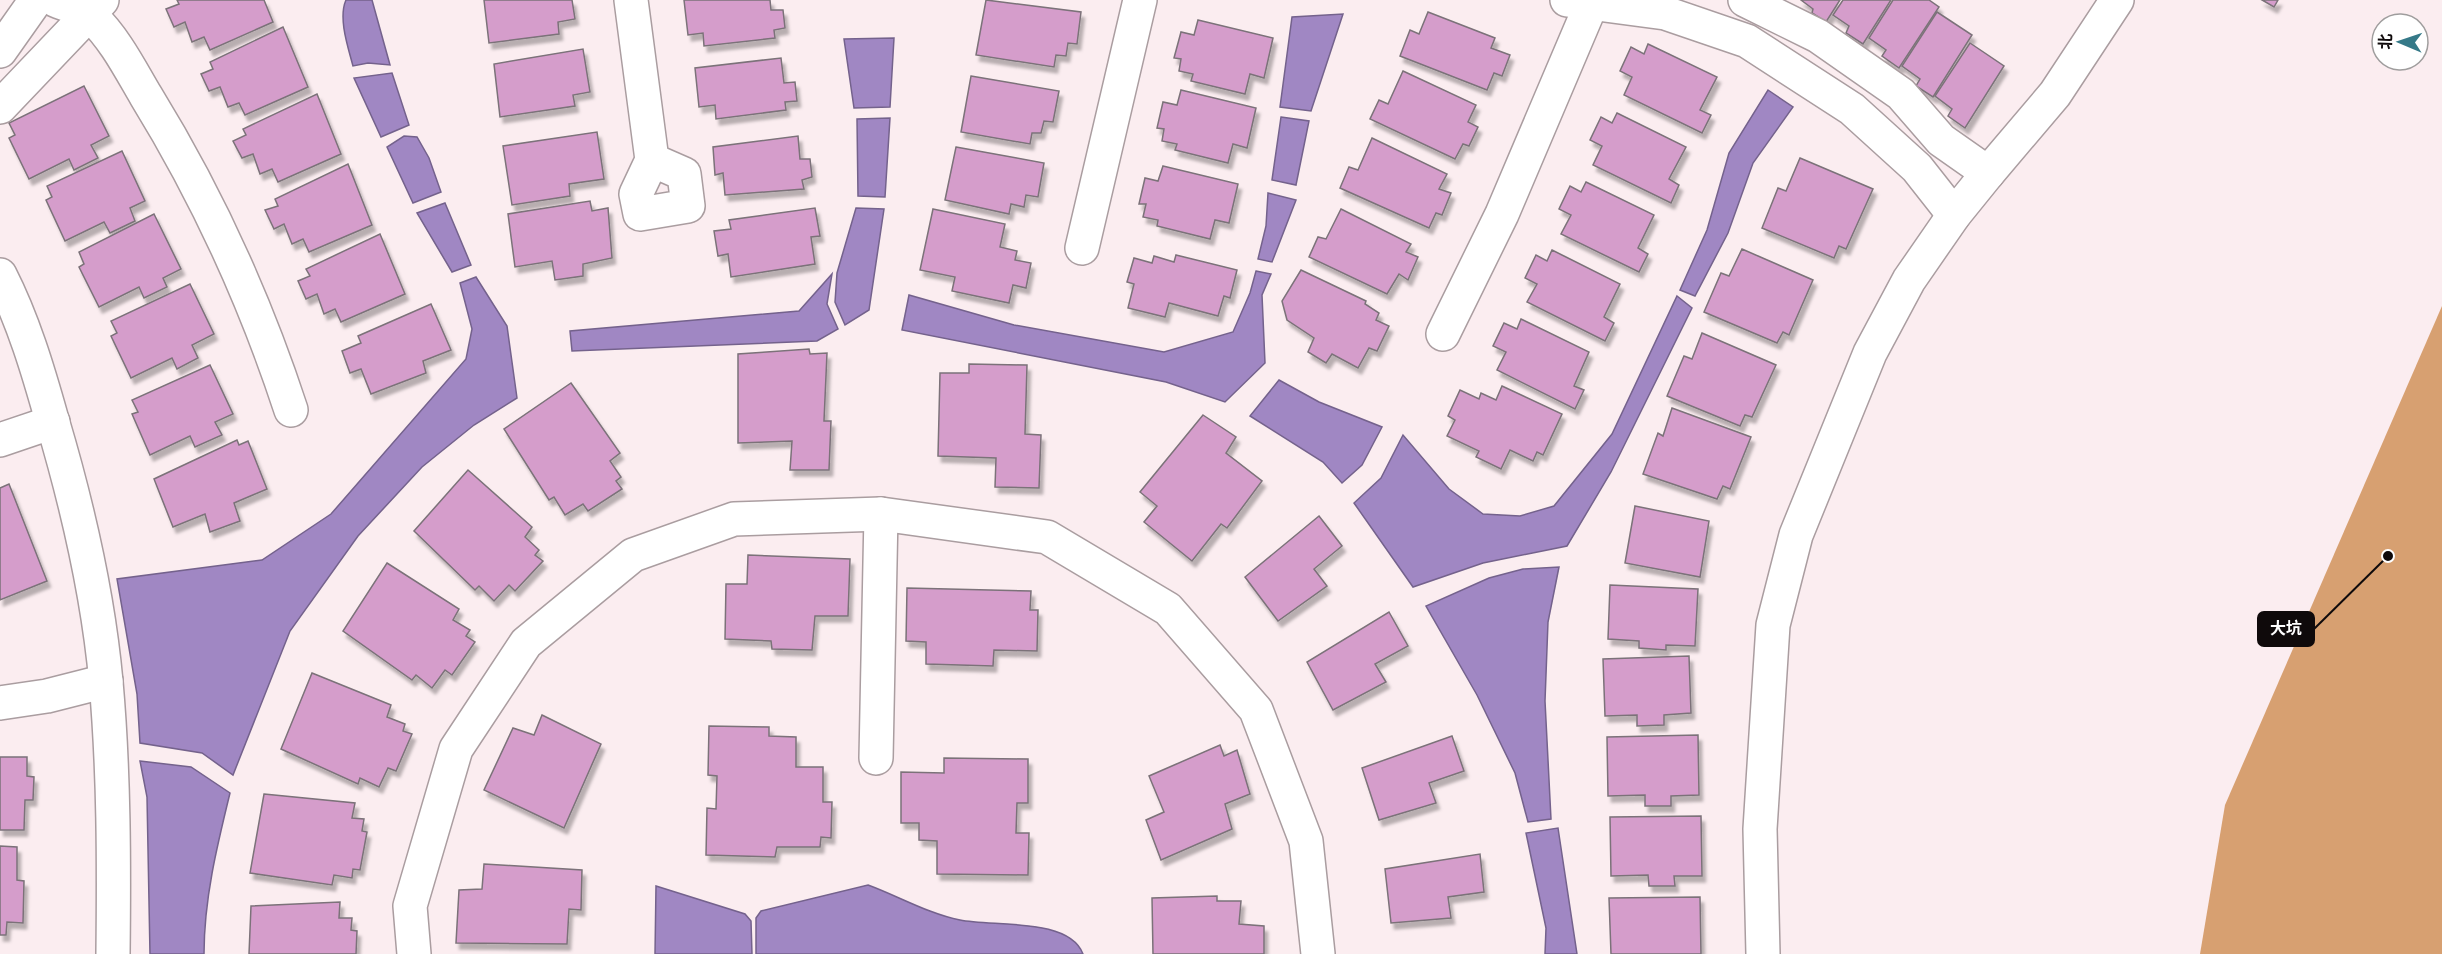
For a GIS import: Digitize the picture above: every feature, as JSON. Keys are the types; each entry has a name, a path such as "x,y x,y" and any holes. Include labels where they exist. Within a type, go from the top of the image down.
{"street":[{"path":"0,51 36,0"},
{"path":"55,0 96,8"},
{"path":"631,0 652,160"},
{"path":"1082,248 1140,0"},
{"path":"1745,0 1818,36 1901,94 1941,140 1988,173"},
{"path":"1763,954 1760,829 1773,624 1793,547 1826,458 1870,353 1908,280 1954,215 2055,94 2117,0"},
{"path":"1443,334 1502,214 1584,1 1665,13 1748,41 1852,109 1917,168 1954,215"},
{"path":"0,107 57,45 96,8"},
{"path":"96,8 113,42 167,129 229,248 268,341 291,410"},
{"path":"0,275 10,294 36,366 68,473 92,589 106,681 114,858 113,954"},
{"path":"0,440 53,422"},
{"path":"876,758 881,514"},
{"path":"414,954 410,906 456,749 526,644 633,555 734,519 881,514 1047,537 1168,609 1257,710 1306,841 1318,954"},
{"path":"0,703 47,696 106,681"}],"shaded area":[{"path":"346,0 372,0 390,65 368,63 353,66 343,24"},
{"path":"1343,14 1311,111 1280,107 1292,17"},
{"path":"894,38 890,107 854,108 844,39"},
{"path":"392,73 409,125 381,137 354,78"},
{"path":"1768,90 1793,107 1753,163 1728,233 1695,296 1680,290 1707,230 1729,153"},
{"path":"1281,117 1309,121 1296,185 1272,180"},
{"path":"890,118 885,197 858,196 857,119"},
{"path":"404,136 417,137 429,158 441,192 413,203 387,147"},
{"path":"1268,193 1296,200 1272,262 1258,259 1266,226"},
{"path":"445,203 471,265 452,272 417,213"},
{"path":"856,208 884,209 869,310 845,325 835,302 837,273"},
{"path":"1256,271 1271,274 1262,295 1265,363 1225,402 1166,382 902,330 909,295 1014,325 1164,352 1233,332 1250,293"},
{"path":"832,274 827,304 838,329 817,341 572,351 570,331 799,311"},
{"path":"476,277 507,326 517,398 474,425 422,467 358,536 290,631 233,775 202,753 140,743 137,694 117,579 262,560 331,514 466,359 472,329 460,283"},
{"path":"1677,296 1692,308 1611,472 1567,546 1483,563 1413,587 1354,503 1381,478 1403,435 1449,489 1483,514 1520,516 1554,506 1612,434"},
{"path":"2442,306 2442,954 2200,954 2225,805"},
{"path":"1279,380 1319,402 1382,427 1362,465 1342,483 1323,462 1250,416"},
{"path":"1559,567 1548,622 1545,701 1551,819 1528,822 1515,773 1477,695 1426,606 1489,578 1523,569"},
{"path":"140,761 191,767 230,793 209,893 204,954 150,954 147,797"},
{"path":"1558,828 1577,954 1545,954 1546,928 1526,833"},
{"path":"868,885 948,917 974,922 1029,926 1063,934 1075,942 1083,954 756,954 756,918 761,911"},
{"path":"656,886 745,914 751,921 752,954 655,954"}],"building":[{"path":"177,0 264,0 273,22 210,50 204,37 192,42 185,22 174,27 166,9 179,4"},
{"path":"484,0 572,0 575,19 558,22 559,34 489,43"},
{"path":"684,0 770,0 771,10 783,10 785,28 774,30 775,38 704,46 703,33 688,35"},
{"path":"986,0 1081,12 1077,44 1068,43 1066,56 1056,55 1054,67 976,55"},
{"path":"1801,0 1840,0 1826,22 1812,13 1813,9"},
{"path":"1843,0 1891,0 1863,44 1846,33 1849,26 1833,15"},
{"path":"1893,0 1929,0 1939,7 1899,68 1882,56 1886,50 1869,38"},
{"path":"2262,0 2278,0 2274,7"},
{"path":"1428,12 1495,38 1491,48 1510,55 1502,76 1494,73 1487,90 1400,56 1410,30 1419,34"},
{"path":"1937,12 1972,35 1933,97 1916,86 1920,79 1902,66"},
{"path":"1198,20 1273,38 1264,78 1250,74 1245,94 1191,81 1193,74 1179,71 1181,59 1174,58 1181,32 1194,35"},
{"path":"283,27 308,87 245,115 239,103 228,107 220,87 209,91 201,74 213,69 210,62"},
{"path":"1970,43 2004,66 1965,128 1948,116 1952,109 1935,96"},
{"path":"1648,44 1717,77 1700,110 1711,115 1702,133 1624,95 1632,77 1620,71 1631,47 1644,54"},
{"path":"583,49 590,92 573,95 575,106 500,117 494,64"},
{"path":"781,58 784,83 795,82 797,101 785,102 786,110 716,119 715,105 699,107 695,68"},
{"path":"1403,71 1476,105 1468,122 1478,127 1469,146 1463,144 1455,159 1370,119 1379,100 1388,104"},
{"path":"971,76 1059,91 1053,122 1044,121 1041,133 1032,133 1030,144 961,132"},
{"path":"84,86 109,136 91,145 98,158 74,170 69,159 29,179 9,138 15,135 9,123"},
{"path":"1181,90 1256,108 1247,148 1233,144 1228,163 1175,150 1177,144 1162,141 1164,129 1157,128 1163,102 1177,105"},
{"path":"317,94 341,154 278,182 272,169 260,174 253,154 242,158 233,141 246,135 243,129"},
{"path":"1617,113 1686,147 1669,179 1679,185 1671,203 1593,165 1602,146 1590,140 1601,117 1612,123"},
{"path":"597,132 604,179 569,184 570,196 512,205 503,146"},
{"path":"798,136 800,159 810,159 812,177 802,180 804,189 725,195 723,173 715,175 713,147"},
{"path":"1372,138 1447,174 1439,189 1451,193 1442,215 1436,213 1429,228 1340,188 1349,167 1358,170"},
{"path":"956,147 1044,163 1038,197 1026,195 1024,207 1011,204 1009,214 945,200"},
{"path":"122,151 145,201 130,208 135,221 110,233 104,222 65,241 46,200 52,197 47,186"},
{"path":"1800,158 1873,189 1846,249 1839,246 1834,258 1762,228 1778,188 1786,191"},
{"path":"348,164 372,225 309,252 303,239 292,244 284,224 274,229 265,210 278,206 275,199"},
{"path":"1163,166 1238,184 1229,223 1215,220 1210,239 1157,226 1158,220 1143,217 1146,204 1139,204 1145,178 1158,181"},
{"path":"1586,182 1654,215 1638,248 1648,254 1639,272 1561,234 1571,215 1559,209 1570,186 1581,192"},
{"path":"590,201 592,211 608,208 612,258 583,264 583,276 555,280 552,261 515,267 508,214"},
{"path":"815,208 820,236 811,237 815,264 731,277 728,254 718,256 714,231 731,229 729,220"},
{"path":"933,209 1005,224 1000,247 1017,251 1015,260 1031,263 1026,288 1013,285 1009,303 952,291 955,277 920,270"},
{"path":"1341,209 1411,244 1406,252 1418,257 1408,280 1399,274 1387,294 1309,257 1318,237 1326,239"},
{"path":"154,214 181,269 163,278 167,287 144,298 139,287 99,307 79,267 84,264 79,252"},
{"path":"380,234 405,294 341,322 335,309 324,314 317,294 306,299 298,281 310,276 306,269"},
{"path":"1742,249 1813,280 1789,335 1783,332 1777,343 1704,312 1721,273 1729,276"},
{"path":"1552,250 1620,284 1604,317 1614,323 1605,341 1527,302 1537,284 1525,278 1536,255 1547,261"},
{"path":"1176,255 1237,270 1230,298 1224,296 1218,316 1169,303 1165,317 1128,308 1134,284 1127,282 1134,258 1152,263 1154,256 1174,262"},
{"path":"1301,270 1366,301 1365,304 1379,313 1376,320 1389,326 1377,351 1369,348 1358,368 1332,354 1326,363 1308,352 1314,338 1287,320 1282,301"},
{"path":"190,284 214,334 192,345 198,358 177,369 172,358 131,378 111,336 117,333 111,321"},
{"path":"431,304 451,350 423,361 426,373 371,394 361,369 350,373 342,351 361,343 358,336"},
{"path":"1521,319 1589,352 1574,386 1584,390 1575,409 1497,370 1506,352 1493,346 1504,323 1517,329"},
{"path":"1702,333 1776,365 1752,417 1745,415 1740,426 1667,396 1684,356 1692,359"},
{"path":"809,349 810,354 827,353 824,421 831,421 829,470 790,470 792,441 738,443 738,354"},
{"path":"969,364 1027,365 1025,434 1041,435 1039,488 995,487 996,458 938,456 940,373 969,373"},
{"path":"210,365 233,414 215,422 222,435 195,447 190,436 150,455 132,414 138,412 132,400"},
{"path":"571,383 620,453 610,461 621,477 616,481 622,489 588,511 583,504 565,515 554,497 549,500 504,429"},
{"path":"1502,386 1562,414 1543,455 1537,452 1533,461 1510,450 1501,469 1476,457 1479,451 1447,436 1455,420 1448,416 1460,390 1479,399 1481,393 1496,400"},
{"path":"1672,408 1751,437 1730,489 1723,486 1717,499 1643,474 1658,433 1663,436"},
{"path":"1203,415 1236,437 1226,453 1262,481 1227,528 1221,524 1192,561 1144,522 1157,506 1140,492"},
{"path":"237,440 239,445 248,441 267,489 234,503 240,521 210,532 205,514 173,527 154,479"},
{"path":"468,470 532,527 525,537 539,550 535,555 543,561 515,591 509,585 494,601 479,586 475,590 414,531"},
{"path":"9,484 47,581 0,600 0,488"},
{"path":"1635,506 1709,521 1700,577 1625,563"},
{"path":"1319,516 1342,546 1314,569 1327,586 1278,621 1245,577"},
{"path":"748,555 850,559 848,616 815,616 812,650 772,649 771,641 725,639 726,584 747,584"},
{"path":"387,563 459,609 453,620 470,630 466,636 475,642 452,675 445,670 432,688 416,675 412,680 343,631"},
{"path":"1610,585 1698,589 1695,646 1666,645 1666,650 1639,648 1639,641 1608,639"},
{"path":"907,588 1031,591 1030,610 1038,610 1037,651 994,650 993,666 926,664 926,642 906,641"},
{"path":"1389,612 1408,646 1375,664 1386,682 1333,710 1307,662"},
{"path":"1689,656 1691,713 1664,715 1664,725 1637,726 1637,715 1605,716 1603,659"},
{"path":"312,673 391,705 387,717 405,724 403,731 412,734 396,771 388,768 379,787 360,778 358,784 281,749"},
{"path":"542,715 601,744 564,828 484,790 513,728 534,735"},
{"path":"709,726 769,727 769,736 796,737 796,767 823,767 823,802 832,802 831,838 821,837 820,847 777,847 775,857 706,855 707,808 716,809 717,776 708,775"},
{"path":"1698,735 1699,795 1671,796 1671,806 1645,806 1645,795 1608,796 1607,737"},
{"path":"1452,736 1464,771 1429,783 1436,803 1379,820 1362,768"},
{"path":"1220,745 1224,756 1237,750 1250,794 1225,804 1232,829 1161,860 1146,820 1164,812 1149,776"},
{"path":"0,757 27,757 27,776 34,777 33,800 25,800 24,830 0,830"},
{"path":"944,758 1028,759 1028,803 1017,803 1016,833 1029,833 1028,875 937,874 937,841 919,840 919,823 901,823 901,772 944,773"},
{"path":"264,794 355,803 352,818 364,819 362,831 367,832 360,870 353,869 352,878 334,875 332,885 250,873"},
{"path":"1701,816 1702,876 1674,876 1675,886 1649,886 1648,875 1611,876 1610,817"},
{"path":"0,846 17,847 17,880 24,881 23,923 7,922 6,935 0,935"},
{"path":"1480,854 1484,892 1448,897 1451,918 1391,923 1385,869"},
{"path":"484,864 582,870 581,910 569,909 567,944 456,943 459,890 482,889"},
{"path":"1217,896 1217,901 1241,901 1239,924 1264,926 1264,954 1153,954 1152,898"},
{"path":"1700,897 1701,954 1611,954 1609,898"},
{"path":"340,902 339,918 352,918 351,930 357,931 356,954 249,954 251,906"}],"place":[{"name":"大坑","path":"2388,556"}]}
